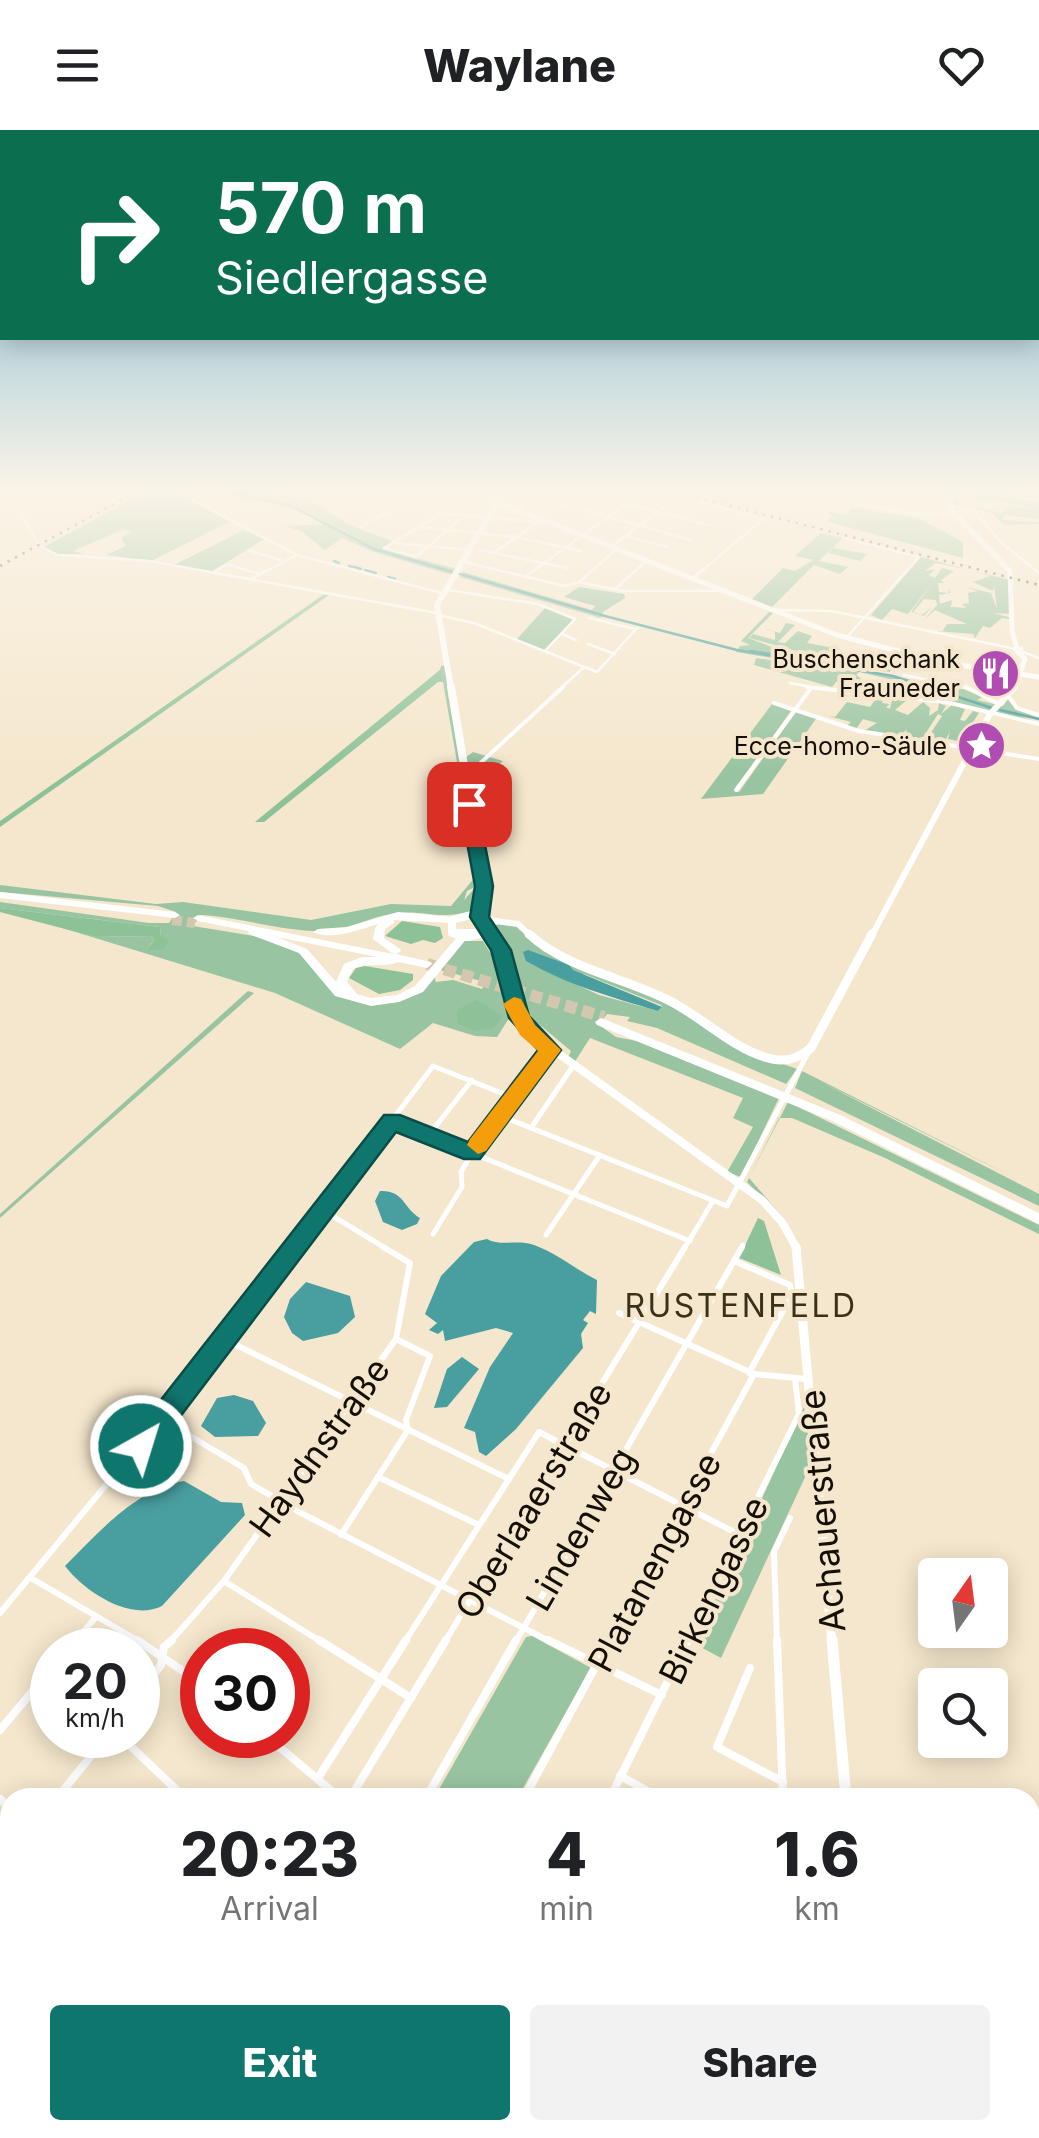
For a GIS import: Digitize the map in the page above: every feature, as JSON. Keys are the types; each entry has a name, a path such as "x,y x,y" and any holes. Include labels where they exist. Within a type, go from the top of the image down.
{"highway":[{"path":"0,898 173,917"},
{"path":"254,929 337,932 398,915 455,929"},
{"path":"424,964 382,944 380,928 406,918 455,929"},
{"path":"196,921 424,964"},
{"path":"254,929 303,952 339,993 371,1002 399,998 418,989 455,929"},
{"path":"254,929 397,962"},
{"path":"424,964 355,964 344,971 341,983 351,994 372,998 407,991 421,981 455,929"},
{"path":"1039,1211 839,1112 603,1020 834,1117 1039,1219"}],"main road":[{"path":"451,585 437,603 437,614 483,902 480,923"},
{"path":"707,585 846,638 939,662 1039,677"},
{"path":"455,929 506,921 523,927 547,951 669,1000 768,1059 803,1054 995,709 1008,696 1020,674 1014,634 1021,610 1017,585"},
{"path":"455,929 480,923"}],"street":[{"path":"269,585 460,618 596,672 637,629 589,618"},
{"path":"409,585 552,607 577,620 545,651"},
{"path":"590,585 614,590 723,591"},
{"path":"614,590 620,585"},
{"path":"846,638 894,585"},
{"path":"777,610 864,618 1001,645 1039,658"},
{"path":"562,634 576,640"},
{"path":"588,644 615,654"},
{"path":"939,662 940,679"},
{"path":"464,772 475,768 586,668"},
{"path":"904,675 965,686 995,709"},
{"path":"790,683 995,709 1039,724"},
{"path":"736,790 811,688"},
{"path":"912,690 922,692 925,700"},
{"path":"1008,696 1016,708 1039,715"},
{"path":"774,703 847,722"},
{"path":"833,719 858,731 972,750 993,748 1039,759"},
{"path":"480,923 497,943 517,1014 530,1032 740,1184"},
{"path":"433,1234 462,1187 461,1172 472,1153 550,1050"},
{"path":"501,1116 726,1206 781,1105 803,1054"},
{"path":"799,1069 803,1054"},
{"path":"786,1059 799,1069"},
{"path":"0,1614 226,1340 434,1065 514,1098"},
{"path":"531,1128 574,1066"},
{"path":"428,1136 472,1080"},
{"path":"392,1121 690,1241"},
{"path":"546,1235 600,1155"},
{"name":"Achauerstraße","path":"740,1184 766,1204 786,1228 800,1261 845,1788"},
{"name":"Oberlaaerstraße","path":"356,1788 713,1201"},
{"name":"Haydnstraße","path":"160,1661 164,1647 185,1629 224,1581 396,1339 410,1264 326,1212"},
{"name":"Lindenweg","path":"432,1788 742,1245"},
{"name":"Platanengasse","path":"530,1788 685,1508 792,1294 790,1285 734,1261"},
{"path":"618,1313 751,1374 810,1380"},
{"path":"341,1534 408,1430 406,1420 430,1356 396,1339"},
{"path":"226,1340 508,1480"},
{"name":"Birkengasse","path":"615,1788 799,1414 795,1379"},
{"path":"162,1420 244,1468 251,1484 438,1588 662,1695"},
{"path":"318,1778 538,1432 740,1535"},
{"path":"378,1477 479,1525"},
{"path":"784,1788 774,1552 790,1518"},
{"path":"31,1578 180,1668"},
{"path":"224,1581 411,1698"},
{"path":"86,1628 95,1617"},
{"path":"750,1668 717,1747 784,1782"},
{"path":"0,1730 30,1694"},
{"path":"64,1788 89,1758"},
{"path":"143,1758 174,1788"},
{"path":"293,1758 329,1788"},
{"path":"620,1776 642,1788"}],"green space":[{"path":"487,585 506,585 592,610 595,606 564,597 579,587 624,594 625,598 603,612 601,618"},
{"path":"766,585 794,585 771,608 751,600"},
{"path":"897,585 931,585 908,614 892,609 882,620 871,615"},
{"path":"931,585 938,585 939,592 948,593 950,588 950,593 939,595 940,604 952,600 951,607 966,608 962,604 969,603 968,593 978,591 963,586 991,593 997,609 994,585 993,591 979,585 1010,585 1011,614 993,613 1012,618 1010,624 1009,619 1002,618 990,628 983,626 975,638 973,634 942,631 947,624 967,624 935,610 924,620 937,605 936,600 924,599 913,612 922,615 932,607 924,616 911,612"},
{"path":"323,595 329,595 0,827 0,821"},
{"path":"546,607 574,619 543,651 516,640"},
{"path":"769,612 773,613 748,638 810,661 934,684 929,688 859,672 856,675 868,684 894,689 868,685 863,691 832,668 736,652 740,646 750,645 741,641"},
{"path":"786,623 795,625 778,642 785,643 798,631 812,636 807,643 839,649 851,658 867,649 860,660 871,657 883,662 882,667 893,666 890,672 810,661 801,655 833,661 749,638 753,634 775,640 775,632 761,628 780,633"},
{"path":"756,658 832,669 863,687 837,681 832,687 754,665"},
{"path":"449,665 466,757 473,752 503,761 464,794 480,884 467,891 464,900 474,889 481,890 474,910 452,915 397,913 321,931 200,915 193,926 254,936 295,949 347,999 396,1001 434,976 436,982 453,980 482,989 485,982 440,970 463,941 483,941 504,975 513,1012 497,1037 475,1036 433,1023 400,1049 275,993 20,915 96,937 151,936 156,939 148,947 161,936 160,927 0,908 0,902 149,923 169,923 176,912 158,906 0,892 0,885 156,904 183,902 311,920 391,904 451,906 476,876 462,784 441,777 457,762 443,682 438,682 441,666"},
{"path":"441,669 443,678 264,822 255,822"},
{"path":"943,681 983,697 977,700 1003,706 1009,698 1015,709 1039,718 1020,716 1039,723 927,698 925,691 915,686 928,691"},
{"path":"877,697 884,698 882,703 890,704 886,707 890,709 892,700 907,700 895,710 908,715 923,702 930,708 929,716 938,710 939,703 946,706 941,714 952,705 965,709 960,720 965,721 973,711 979,713 969,728 977,731 968,748 964,746 968,743 948,739 950,732 943,744 926,740 942,716 938,714 922,739 905,735 907,729 901,735 864,731 877,723 863,719 856,729 847,726 851,722 828,716 835,717 847,702 870,707"},
{"path":"772,704 791,711 734,791 739,792 796,712 818,716 763,794 701,799"},
{"path":"0,908 160,927 161,936 169,941 163,949 147,951 155,939 151,936 96,937 0,912"},
{"path":"402,921 440,927 443,938 435,943 423,940 411,944 385,936"},
{"path":"500,923 520,927 543,951 666,1000 748,1051 797,1069 786,1084 657,1028 627,1021 630,1017 607,1014 599,1025 616,1037 637,1041 779,1098 741,1177 727,1172 753,1127 733,1118 743,1098 590,1038 574,1063 568,1058 571,1051 528,1015 523,1016 504,949 489,929","holes":["584,974 661,1005 658,1011 599,995 565,979"]},
{"path":"356,968 413,974 413,980 400,990 379,994 349,978"},
{"path":"248,991 254,993 0,1218 0,1214"},
{"path":"476,1000 503,1016 493,1028 474,1031 457,1023 457,1010"},
{"path":"802,1071 1039,1190 819,1081 1039,1194 1039,1206 795,1088"},
{"path":"788,1102 1039,1225 1039,1234 885,1158 792,1118 780,1118"},
{"path":"749,1178 788,1223 747,1182"},
{"path":"758,1218 764,1221 781,1275 739,1258"},
{"path":"804,1407 813,1460 721,1658 695,1644"},
{"path":"532,1636 591,1668 523,1788 440,1788 526,1637"}],"water":[{"path":"528,950 662,1007 658,1011 558,977 526,961 523,952"},
{"path":"380,1191 399,1196 420,1218 417,1224 402,1230 383,1222 375,1201"},
{"path":"487,1239 534,1245 597,1280 596,1314 590,1311 583,1320 588,1323 581,1334 583,1348 516,1429 486,1456 479,1452 475,1432 464,1428 490,1367 513,1333 496,1328 445,1341 443,1330 438,1334 429,1330 437,1323 425,1314 441,1276 474,1242"},
{"path":"306,1282 350,1296 355,1317 338,1333 303,1341 292,1333 284,1317 290,1299"},
{"path":"462,1357 479,1369 447,1407 434,1408 447,1369"},
{"path":"234,1395 253,1401 266,1423 258,1436 215,1437 201,1426 217,1398"},
{"path":"184,1481 221,1502 242,1503 245,1515 162,1606 149,1610 122,1607 96,1594 65,1566 134,1503"}],"waterway":[{"path":"497,585 737,650 893,676 992,708"},
{"path":"750,651 771,654"},
{"path":"1000,710 1039,719"}],"tunnel":[{"path":"172,920 195,923"},
{"path":"427,964 604,1017"}],"slow traffic":[{"path":"478,1145 550,1050 527,1030 514,1004"}],"place":[{"name":"Buschenschank Frauneder","path":"995,673"},
{"name":"Ecce-homo-Säule","path":"982,746"}],"district":[{"name":"RUSTENFELD","path":"741,1305"}],"route":[{"path":"141,1446 326,1212 392,1121 472,1153 550,1050 520,1018 501,950 494,937 484,930 485,923 480,917 484,886 469,804"}]}
